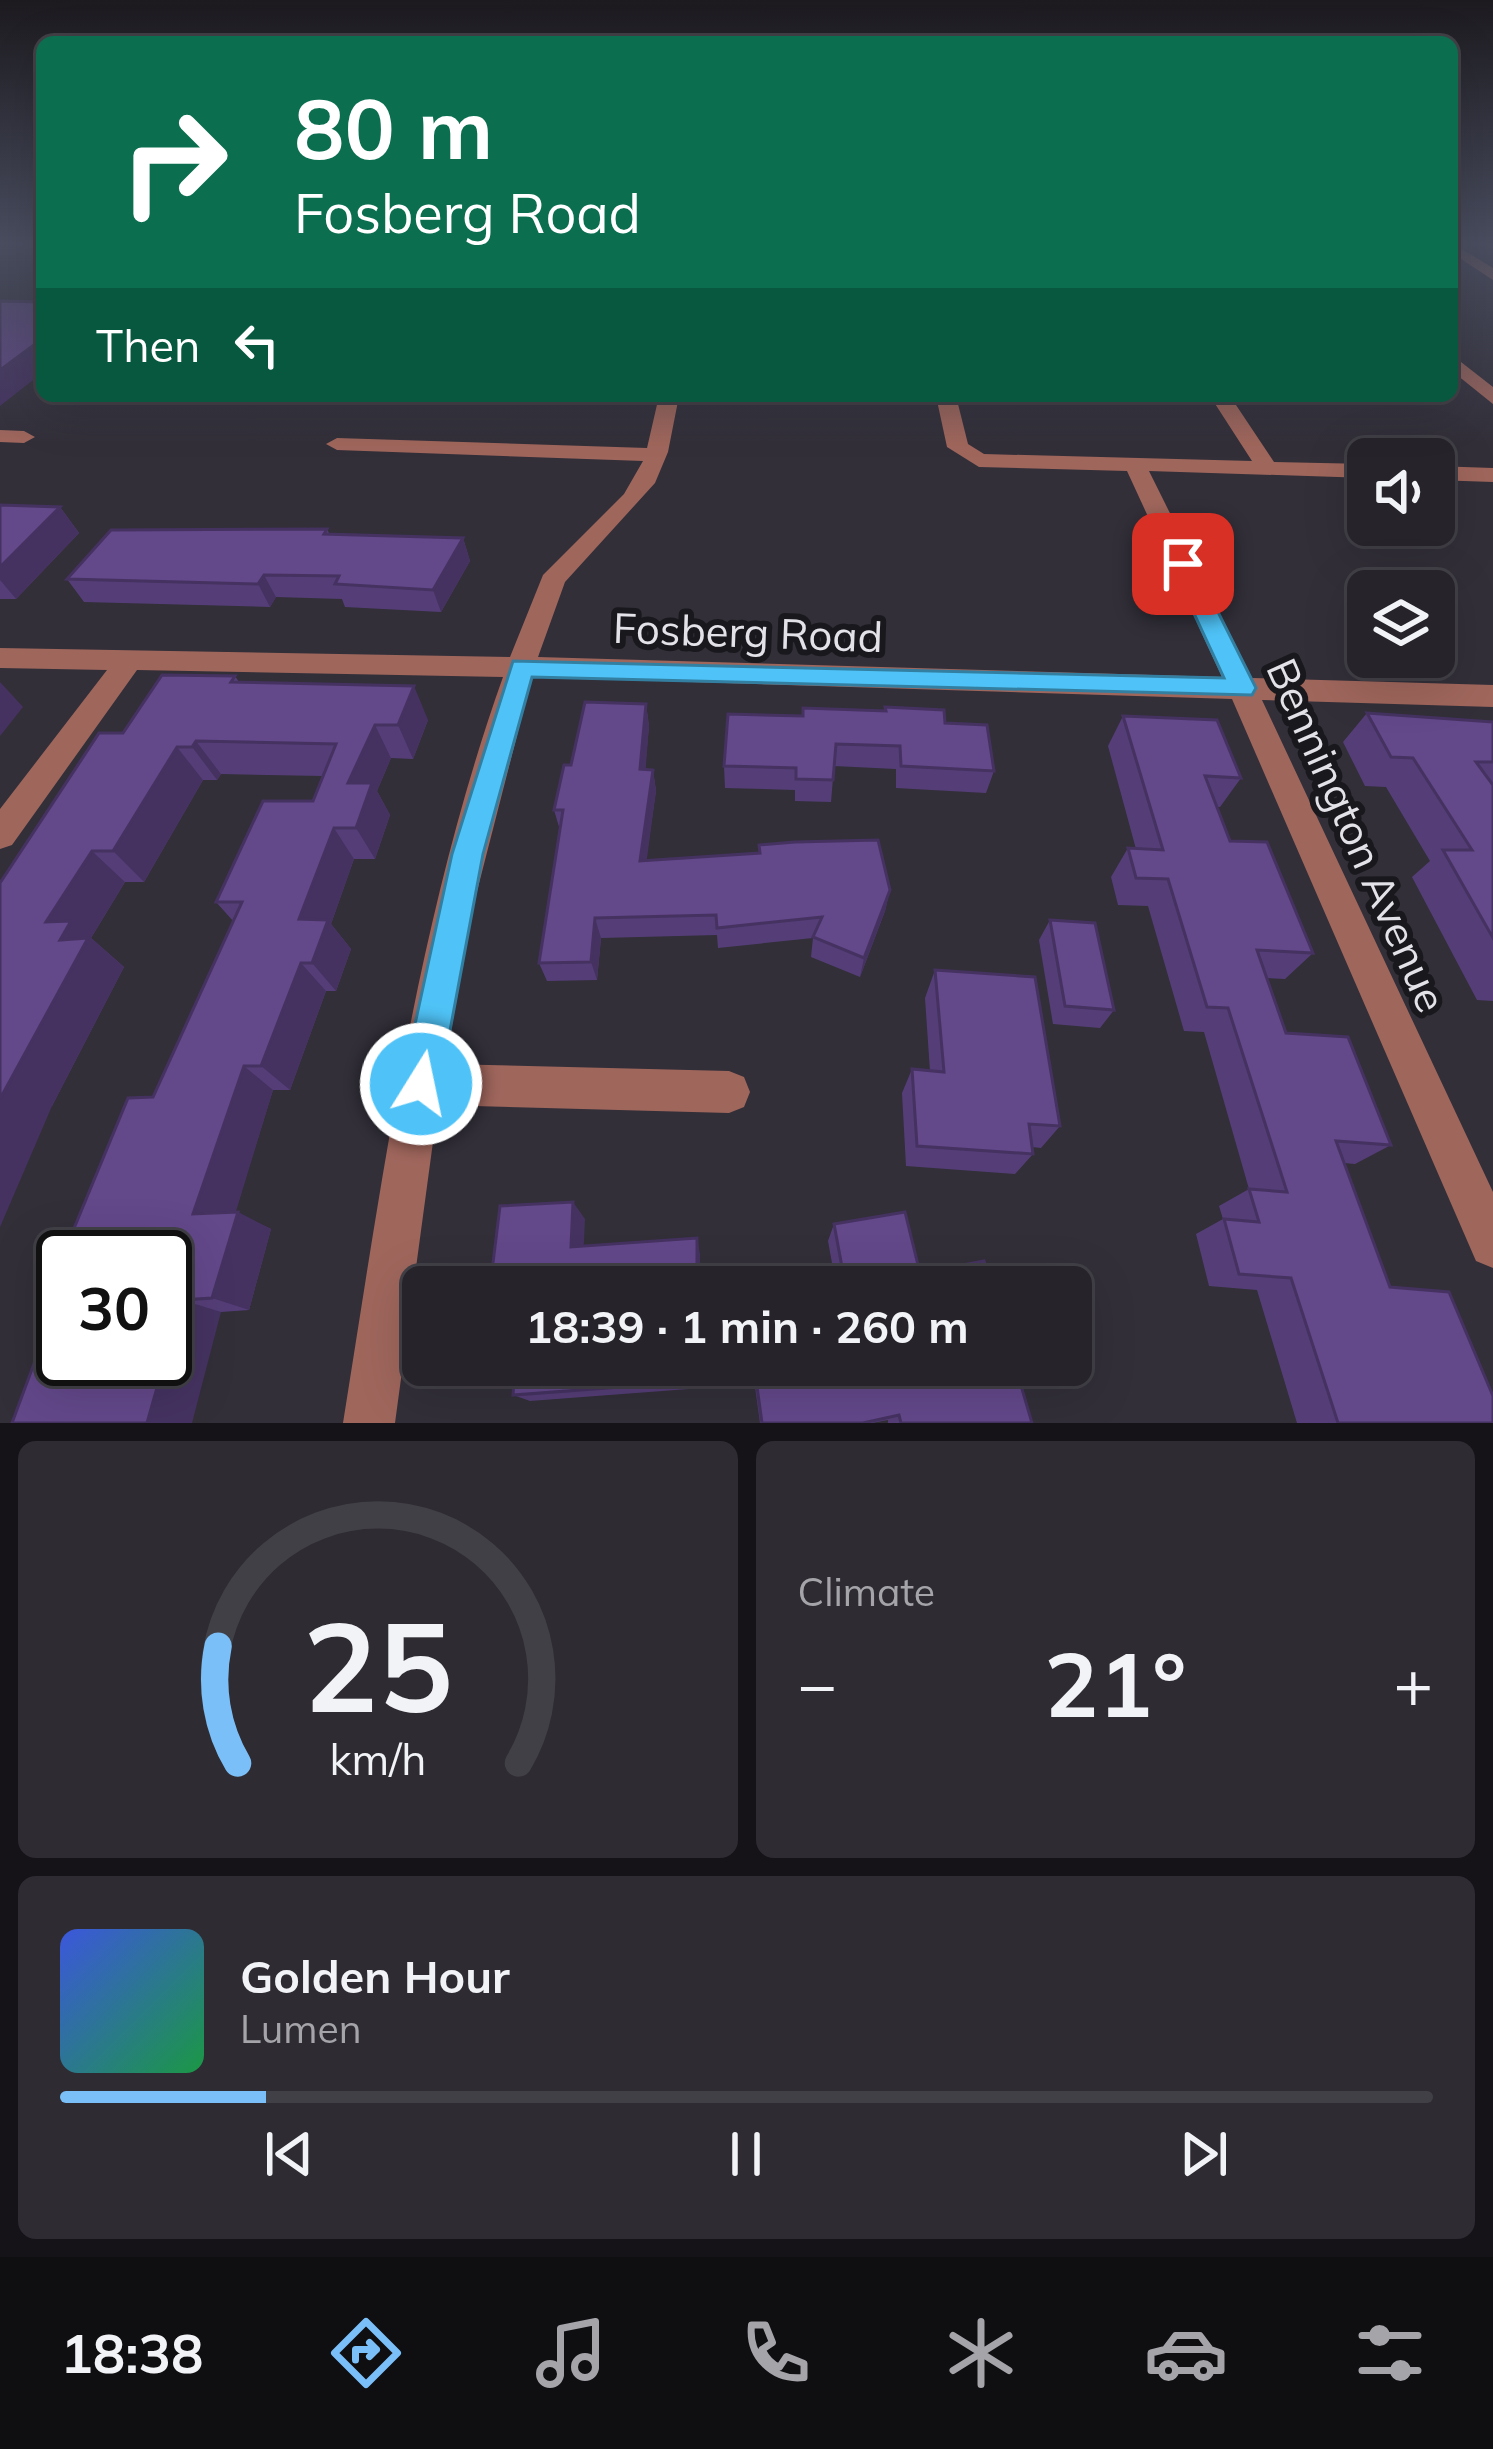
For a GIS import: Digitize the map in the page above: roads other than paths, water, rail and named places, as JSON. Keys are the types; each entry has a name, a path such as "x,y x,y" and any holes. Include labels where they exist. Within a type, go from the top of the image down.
{"street":[{"path":"1458,366 1493,398"},
{"path":"369,1423 421,1084 463,873 522,668 557,573 628,503 656,455 668,402"},
{"path":"947,402 958,447 969,458 1347,471"},
{"path":"1224,402 1268,469"},
{"path":"0,436 24,437"},
{"path":"337,444 656,455"},
{"name":"Bennington Avenue","path":"1135,465 1242,688 1493,1244"},
{"path":"1455,474 1493,475"},
{"name":"Fosberg Road","path":"0,658 1493,696"},
{"path":"0,835 129,661"},
{"path":"421,1084 729,1092"}]}
